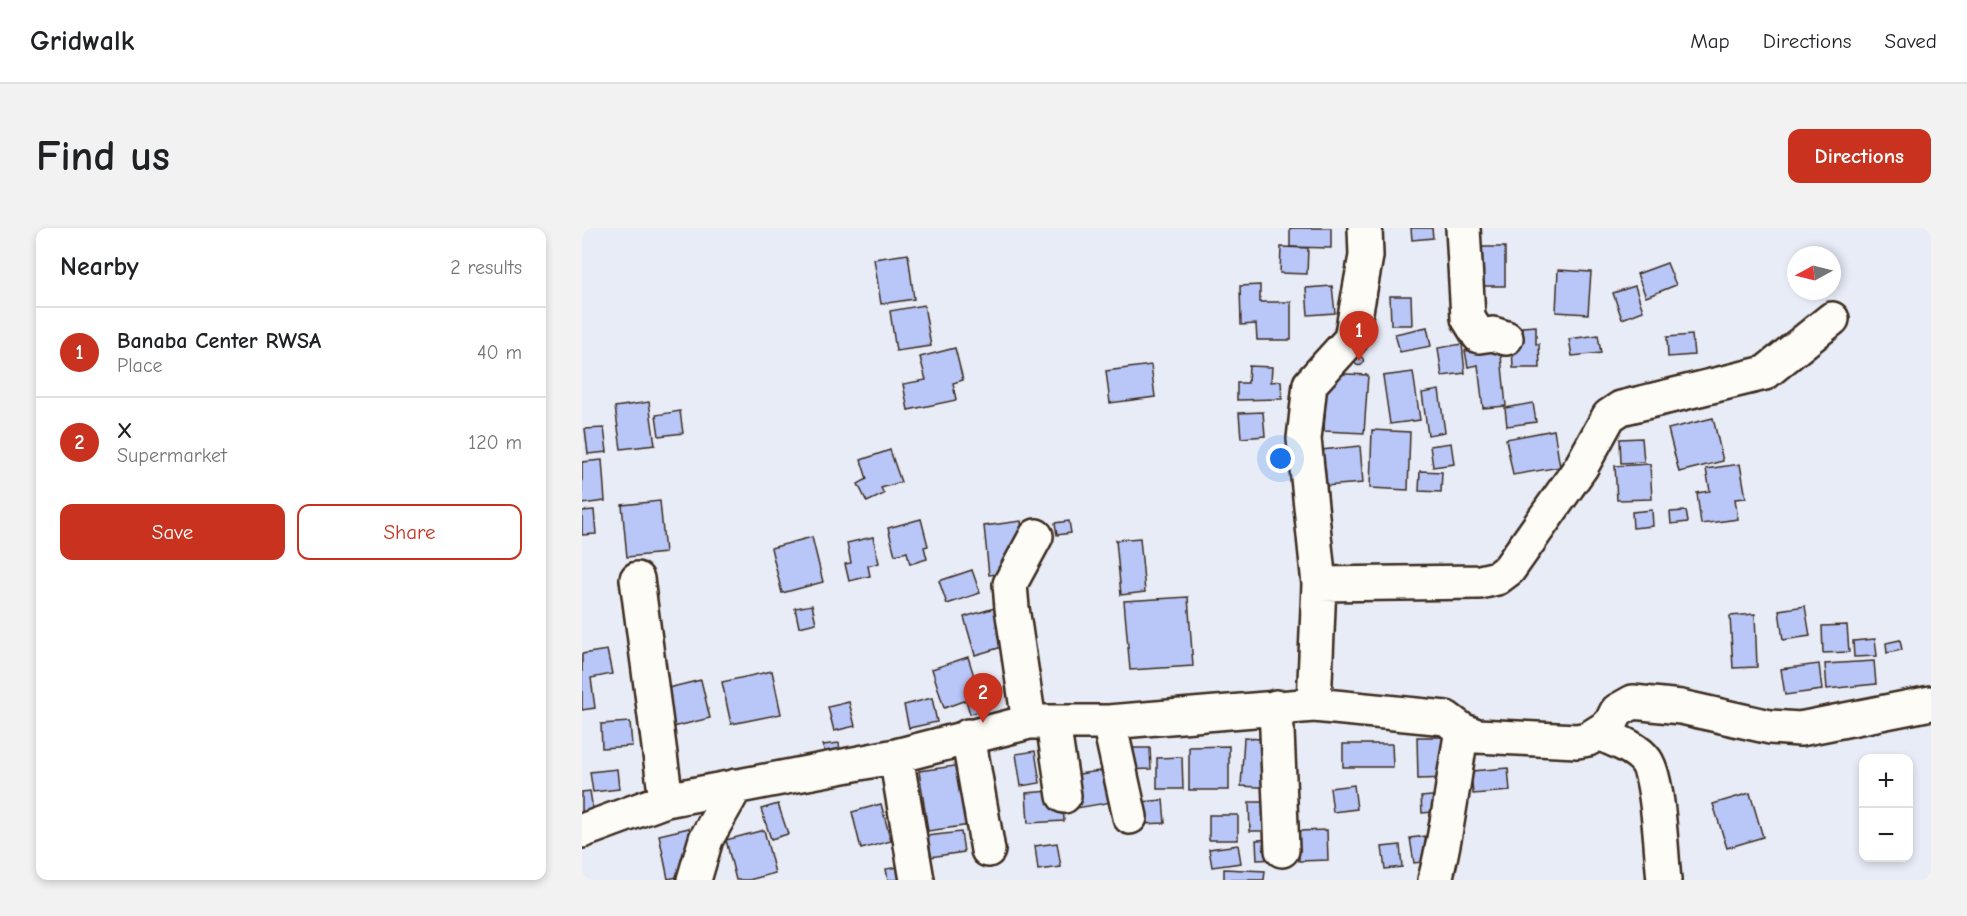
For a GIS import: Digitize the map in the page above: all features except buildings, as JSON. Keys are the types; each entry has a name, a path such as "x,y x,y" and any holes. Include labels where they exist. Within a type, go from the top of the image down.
{"street":[{"path":"1314,705 1319,584 1304,439 1310,384 1351,339 1366,256 1365,228"},
{"path":"1464,228 1468,318 1479,336 1494,334 1506,338"},
{"path":"1319,584 1480,582 1497,578 1509,569 1581,467 1609,416 1621,408 1765,373 1832,319"},
{"path":"1036,536 1010,584 1012,608 1041,723 1064,796"},
{"path":"637,579 666,800"},
{"path":"582,831 666,800 896,756 969,736 1041,723 1109,722 1314,705 1446,718 1462,730 1477,736 1577,741 1588,739 1599,733 1610,725 1617,711 1633,702 1680,707 1770,727 1800,729 1931,703"},
{"path":"1276,707 1282,850"},
{"path":"1109,722 1130,817"},
{"path":"1435,880 1445,843 1462,730"},
{"path":"1599,733 1628,746 1645,760 1653,776 1664,880"},
{"path":"969,736 988,850"},
{"path":"896,756 917,880"},
{"path":"694,880 706,839 736,786"}],"place":[{"name":"Banaba Center RWSA","path":"1359,361"},
{"name":"X","path":"983,723"}]}
